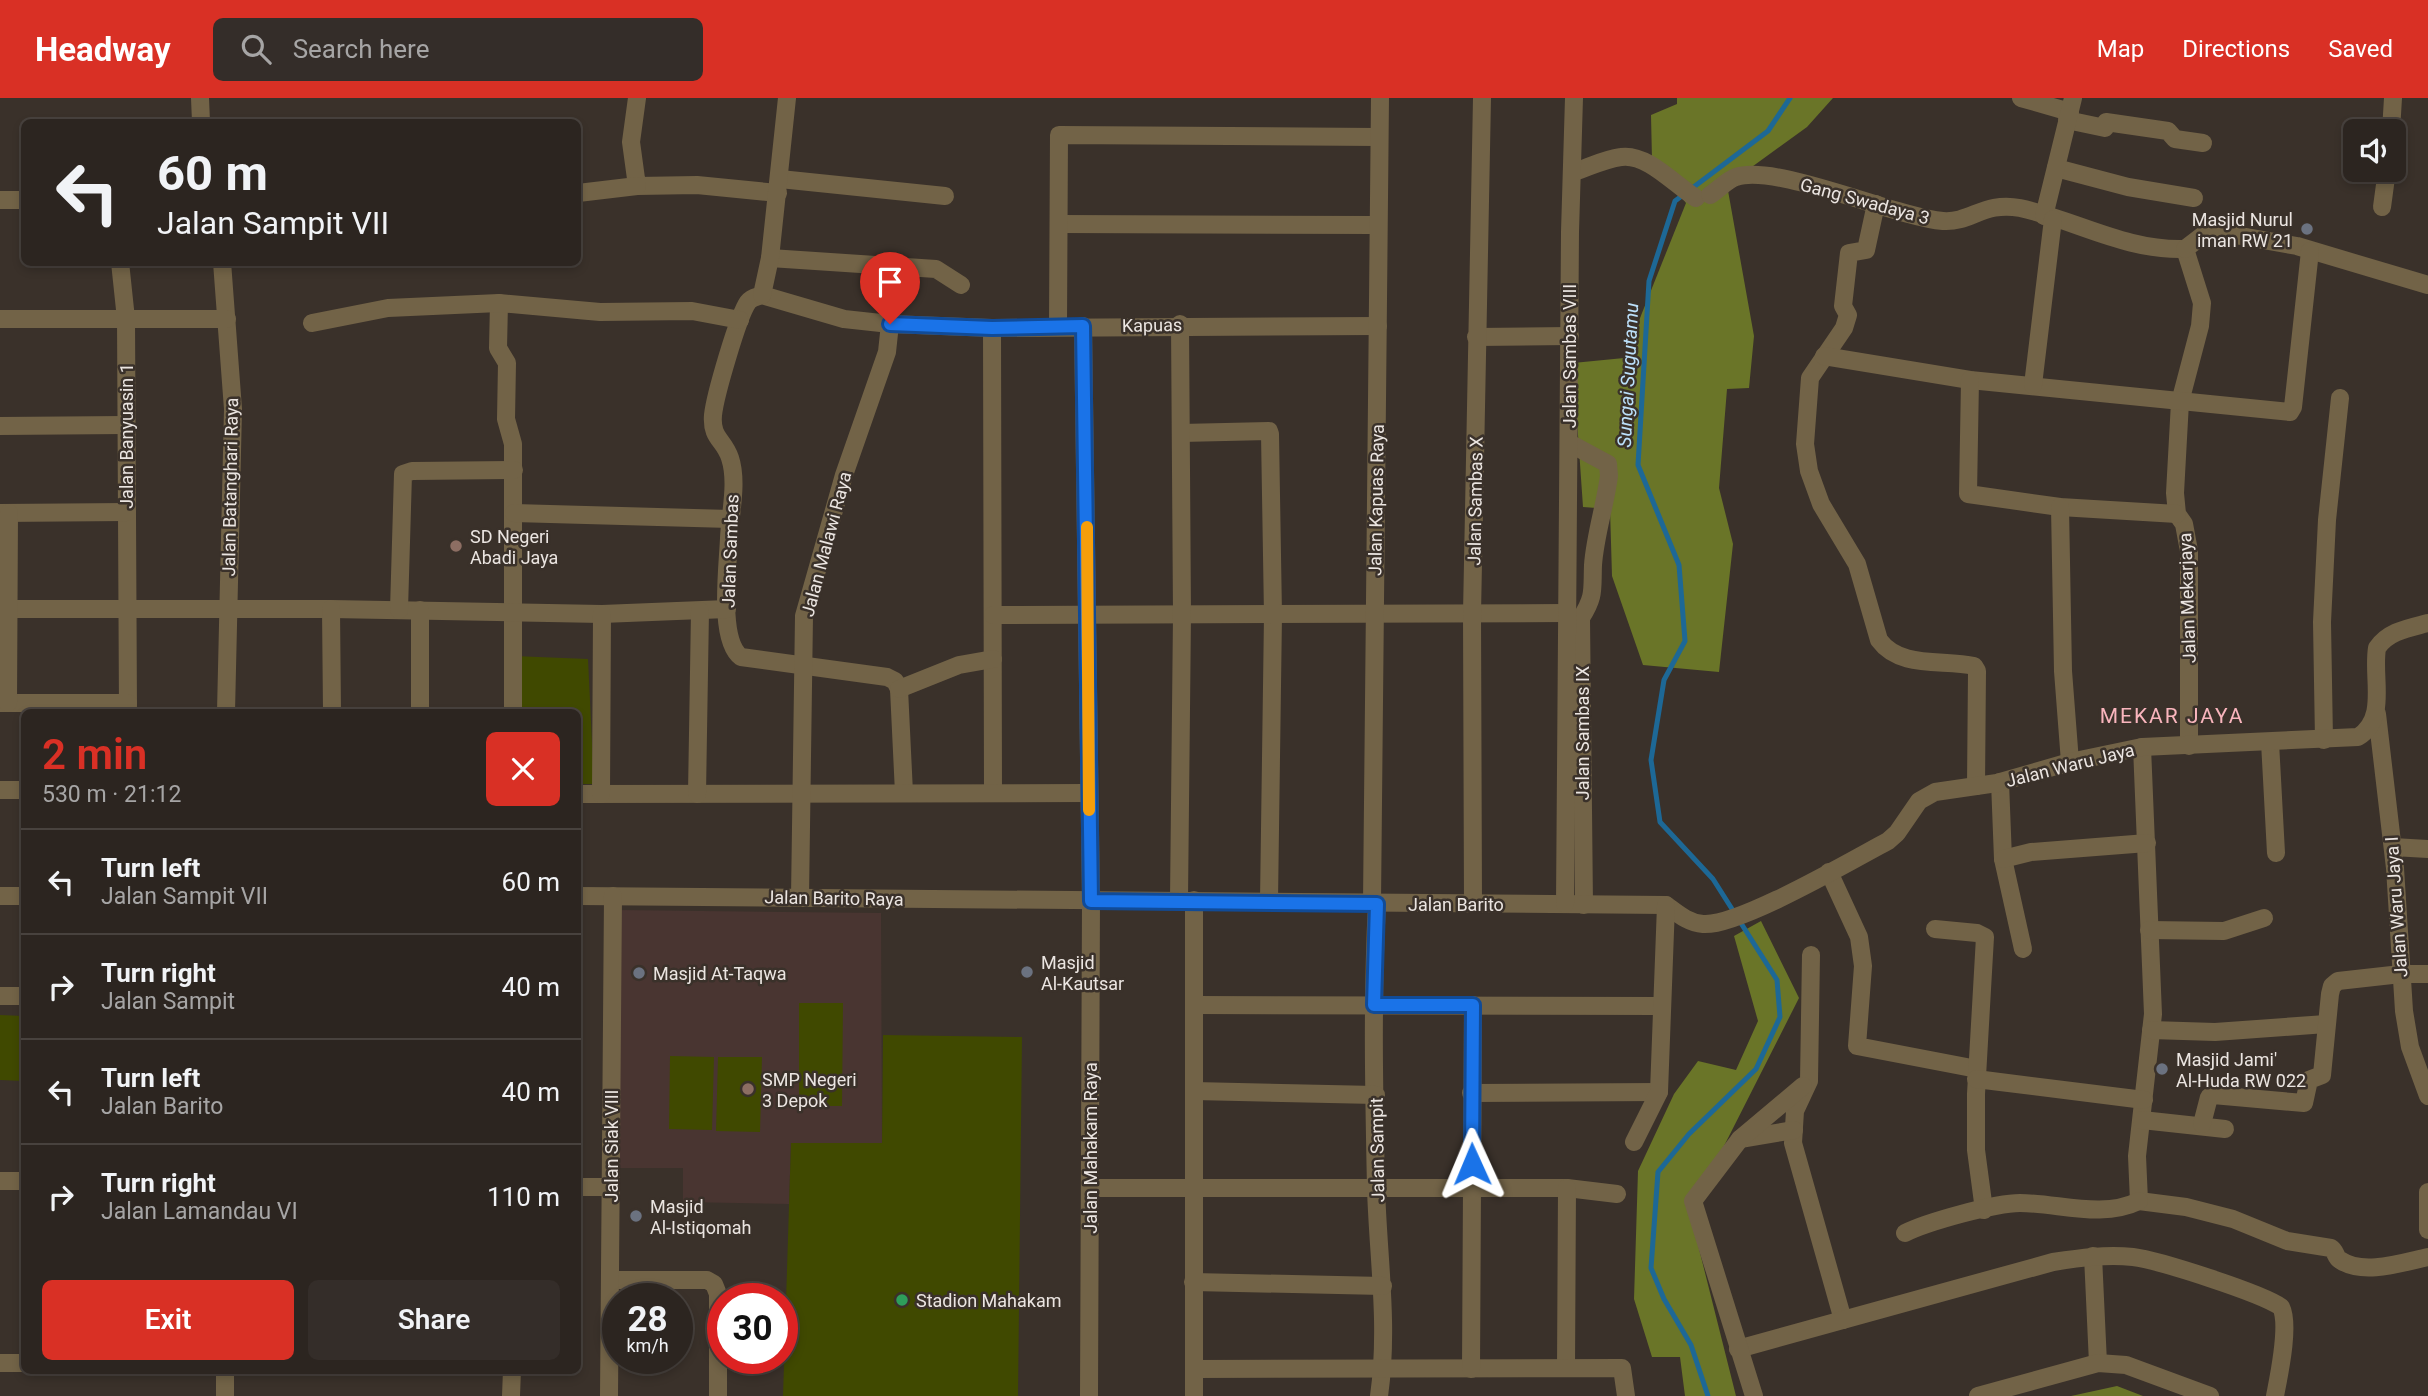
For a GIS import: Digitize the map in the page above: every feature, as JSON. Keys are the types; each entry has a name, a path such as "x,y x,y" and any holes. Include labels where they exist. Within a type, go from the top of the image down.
{"street":[{"path":"200,98 201,119"},
{"path":"636,186 631,142 637,98"},
{"path":"762,295 770,258 787,98"},
{"name":"Jalan Kapuas Raya","path":"1374,903 1380,98"},
{"name":"Jalan Sambas X","path":"1473,904 1472,614 1482,98"},
{"name":"Jalan Sambas VIII","path":"1565,904 1570,232 1574,172 1574,98"},
{"path":"2021,98 2070,110 2105,128 2106,122 2168,131 2175,139 2203,143"},
{"path":"2392,119 2393,98"},
{"path":"2033,385 2049,218 2056,169 2070,110"},
{"path":"1058,325 1059,135 1378,137"},
{"name":"Gang Swadaya 3","path":"1574,172 1622,157 1633,158 1648,163 1674,184 1703,197 1735,177 1753,174 1876,204 1923,219 1948,221 1997,205 2124,241 2169,250 2185,249"},
{"path":"2056,169 2128,187 2194,198"},
{"path":"2382,207 2385,182"},
{"path":"581,193 636,186 697,185 779,186 945,196"},
{"path":"0,200 21,200"},
{"path":"1876,204 1866,250 1849,253 1843,306 1848,315 1844,328 1810,378 1805,444 1809,471 1821,504 1857,564 1879,640 1884,648 1899,657 1961,663 1974,666 1977,671 1976,786"},
{"path":"1059,224 1377,225"},
{"path":"2185,249 2202,236 2218,232 2311,251 2428,285"},
{"name":"Jalan Mekarjaya","path":"2185,249 2202,303 2200,326 2180,402 2175,493 2177,514 2184,524 2189,551 2189,746"},
{"path":"1824,356 1970,380 2282,413 2292,410 2311,251"},
{"path":"770,258 936,269 948,274 961,285"},
{"name":"Jalan Banyuasin 1","path":"120,266 126,319 128,708"},
{"name":"Jalan Batanghari Raya","path":"222,266 233,462 226,709"},
{"name":"Kapuas","path":"762,295 844,318 890,324 992,328 1180,324 1378,326"},
{"name":"Jalan Sambas","path":"762,295 748,303 740,320 717,386 713,418 715,438 730,458 727,609 728,636 733,652 741,657 802,668 887,677 895,681 899,689"},
{"path":"499,303 498,348 507,363 506,419 513,440 513,709"},
{"path":"312,323 388,308 499,303 600,312 692,311 740,320"},
{"path":"0,319 227,319"},
{"name":"Jalan Malawi Raya","path":"800,898 804,616 844,475 887,352 890,324"},
{"path":"1180,324 1186,900 1194,1004 1194,1396"},
{"name":"Jalan Mahakam Raya","path":"1083,326 1091,901 1089,1396"},
{"path":"992,328 993,793"},
{"path":"1476,337 1570,336"},
{"path":"1970,380 1968,494 2060,507 2177,514"},
{"path":"2324,740 2322,622 2327,520 2340,398"},
{"path":"0,426 125,425"},
{"path":"1181,433 1269,431 1270,434 1273,615 1269,901"},
{"name":"Jalan Sambas IX","path":"1569,443 1608,464 1607,494 1593,565 1595,587 1591,603 1581,618 1584,905"},
{"path":"399,610 402,474 439,470 514,470"},
{"path":"2060,507 2063,671 2070,762"},
{"path":"127,512 4,513 4,703 128,708"},
{"path":"514,513 730,519"},
{"path":"4,609 227,608 602,614 727,609"},
{"path":"331,609 332,709"},
{"path":"420,610 420,709"},
{"path":"697,794 700,611"},
{"path":"993,615 1375,616 1566,613"},
{"path":"601,794 602,614"},
{"path":"2377,714 2377,648 2382,640 2394,633 2428,624"},
{"path":"904,793 899,689 959,665 993,659"},
{"name":"Jalan Waru Jaya","path":"1730,921 1888,841 1919,802 1935,792 2000,782 2070,762 2142,747 2358,737 2370,730 2377,714"},
{"name":"Jalan Waru Jaya I","path":"2377,714 2393,847 2400,974 2410,1047 2428,1096"},
{"path":"2270,742 2276,853"},
{"path":"2139,1201 2137,1156 2151,1030 2142,747"},
{"path":"2000,782 2003,859 2023,949"},
{"path":"0,790 21,790"},
{"path":"581,794 1088,793"},
{"path":"2003,859 2031,852 2147,843"},
{"path":"2393,847 2428,849"},
{"path":"1829,872 1859,937 1863,967 1857,1046 1976,1074 2144,1100"},
{"path":"0,896 21,897"},
{"name":"Jalan Barito Raya","path":"581,896 1091,901"},
{"name":"Jalan Siak VIII","path":"609,1396 613,896"},
{"name":"Jalan Barito","path":"1091,901 1666,905 1687,920 1703,924 1730,921"},
{"name":"Jalan Sampit","path":"1374,903 1377,1190 1383,1286 1383,1369 1379,1396"},
{"path":"1634,1142 1659,1092 1666,905"},
{"path":"2149,930 2219,932 2264,918"},
{"path":"1935,929 1977,933 1984,937 1976,1074 1976,1150 1984,1210"},
{"path":"1811,955 1809,1081 1795,1111 1793,1143 1843,1320"},
{"path":"2202,1124 2209,1097 2213,1094 2304,1102 2309,1080 2322,1075 2332,986 2338,981 2400,974 2428,974"},
{"path":"0,996 21,996"},
{"path":"1194,1004 1661,1006"},
{"path":"1471,1368 1473,1005"},
{"path":"2151,1030 2214,1032 2326,1024"},
{"path":"1754,1396 1693,1201 1740,1139 1809,1081"},
{"path":"1194,1091 1376,1095"},
{"path":"1471,1093 1659,1092"},
{"path":"2142,1120 2202,1124 2225,1129"},
{"path":"1740,1139 1794,1130"},
{"path":"0,1181 21,1181"},
{"path":"581,1187 611,1187"},
{"path":"1090,1188 1567,1188 1617,1194"},
{"path":"1566,1368 1567,1188"},
{"path":"2428,1192 2428,1230"},
{"path":"1905,1233 1925,1223 2016,1203 2106,1210 2139,1201 2186,1207 2233,1219 2287,1241 2332,1248 2339,1260 2350,1264 2393,1265 2428,1256"},
{"path":"1738,1349 2006,1273 2093,1256 2135,1257 2222,1284 2281,1307 2284,1313 2283,1331 2274,1396"},
{"path":"2093,1256 2098,1363"},
{"path":"610,1280 707,1280 715,1284 718,1294 718,1396"},
{"path":"1194,1282 1383,1286"},
{"path":"0,1363 21,1363"},
{"path":"1978,1396 2098,1363 2126,1365 2210,1396"},
{"path":"1194,1369 1622,1368 1626,1396"},
{"path":"225,1374 225,1396"},
{"path":"512,1374 512,1396"}],"shaded area":[{"name":"SMP Negeri 3 Depok","path":"616,910 881,913 882,1143 791,1143 789,1204 683,1202 683,1168 614,1168"}],"green space":[{"path":"1677,98 1833,98 1807,127 1727,185 1754,336 1749,388 1727,389 1719,488 1733,544 1719,672 1643,665 1612,576 1610,509 1583,507 1573,363 1624,358 1686,203 1652,160 1651,115 1677,104"},
{"path":"514,656 588,659 594,784 581,784 581,709 515,709"},
{"path":"1761,921 1799,998 1690,1213 1736,1396 1685,1396 1680,1357 1652,1357 1634,1299 1638,1171 1674,1094 1698,1061 1736,1070 1758,1021 1734,936"},
{"path":"799,1003 843,1003 842,1106 799,1106"},
{"path":"0,1015 21,1016 21,1081 0,1080"},
{"name":"Stadion Mahakam","path":"883,1035 1022,1037 1018,1396 783,1396 784,1374 798,1374 798,1283 787,1283 791,1143 882,1143"},
{"path":"670,1056 714,1057 712,1130 669,1129"},
{"path":"718,1057 762,1057 760,1132 716,1131"},
{"path":"2117,1386 2143,1396 2071,1396"}],"waterway":[{"name":"Sungai Sugutamu","path":"1691,189 1768,131 1790,98"},
{"name":"Sungai Sugutamu","path":"1683,195 1675,201 1649,281 1638,465 1679,565 1685,641 1664,680 1651,760 1660,822 1713,879 1777,980 1780,1017 1756,1069 1689,1134 1658,1172 1651,1268 1664,1299 1691,1345 1708,1396"}],"slow traffic":[{"path":"1087,527 1089,810"}],"place":[{"name":"Masjid Nurul iman RW 21","path":"2307,229"},
{"name":"SD Negeri Abadi Jaya","path":"456,546"},
{"name":"Masjid Al-Kautsar","path":"1027,972"},
{"name":"Masjid At-Taqwa","path":"639,973"},
{"name":"Masjid Jami' Al-Huda RW 022","path":"2162,1069"},
{"name":"SMP Negeri 3 Depok","path":"748,1089"},
{"name":"Masjid Al-Istiqomah","path":"636,1216"},
{"name":"Stadion Mahakam","path":"902,1300"}],"district":[{"name":"MEKAR JAYA","path":"2172,716"}],"route":[{"path":"890,324 992,328 1083,326 1091,901 1377,904 1374,1005 1473,1005 1472,1164"}]}
